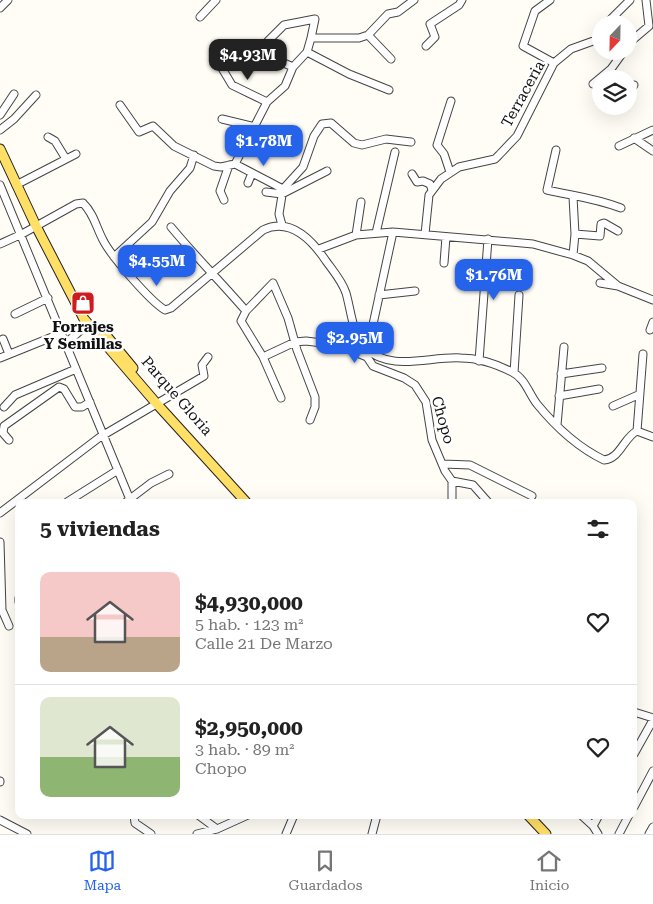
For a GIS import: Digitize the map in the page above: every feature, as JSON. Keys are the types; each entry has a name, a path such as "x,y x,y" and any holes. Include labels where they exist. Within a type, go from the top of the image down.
{"main road":[{"name":"Parque Gloria","path":"0,149 36,226 88,324 120,357"},
{"name":"Parque Gloria","path":"80,309 243,499"},
{"name":"Parque Gloria","path":"158,402 250,499"},
{"path":"525,819 539,834"},
{"path":"532,819 546,834"}],"street":[{"path":"0,8 8,0"},
{"path":"200,17 216,0"},
{"path":"311,38 359,38 368,35 388,14 398,12 414,0"},
{"path":"426,46 435,37 430,24 459,5 462,0"},
{"path":"550,0 535,11 523,46 554,64"},
{"path":"615,15 630,0"},
{"path":"638,35 648,26 646,0"},
{"path":"224,200 220,192 232,165 256,127 267,102 285,86 293,67 307,52 315,19 284,25 261,48"},
{"path":"368,35 391,59"},
{"name":"Terraceria","path":"432,190 450,172 466,164 494,158 499,155 517,136 554,64 571,49 592,41"},
{"path":"274,44 269,53 270,57 293,67"},
{"path":"307,52 349,74 390,90"},
{"path":"610,70 618,60"},
{"path":"220,65 232,85 267,102"},
{"path":"0,115 14,94"},
{"path":"0,130 14,119 36,95"},
{"path":"450,172 444,154 437,145 451,101"},
{"path":"120,105 139,132 153,126 174,146 194,154 214,166 232,165 252,173 283,192"},
{"path":"222,119 256,127"},
{"path":"282,225 279,214 283,192 303,167 314,136 325,123 331,124 354,144 362,145 386,139 411,142"},
{"path":"619,146 652,131"},
{"path":"48,137 55,141 66,159"},
{"path":"634,138 653,151"},
{"path":"556,150 547,190 573,197 595,198 621,208"},
{"path":"376,233 395,152"},
{"path":"16,185 76,154"},
{"path":"114,256 152,222 170,192 190,168 194,154"},
{"path":"266,192 283,192 327,170"},
{"path":"248,183 252,173"},
{"path":"412,174 417,182 422,181 430,184 432,190 428,200 425,234"},
{"path":"0,184 129,499"},
{"path":"573,197 575,234 573,255"},
{"path":"356,235 361,202"},
{"path":"0,244 76,204 83,203 90,211 104,242 114,256 165,310 213,274 263,230 272,226 282,225 308,237 340,279 359,342 367,353 398,362 461,358 480,361 514,373 521,379 536,403 557,425 604,460 615,454 632,433 637,431 653,437"},
{"path":"575,234 600,236 601,224 604,223 618,231"},
{"path":"171,227 246,311"},
{"path":"367,353 393,232"},
{"path":"319,249 356,235 393,232 533,244 573,255 588,262 618,286"},
{"path":"444,263 446,237"},
{"path":"480,361 488,240"},
{"path":"281,398 263,357 241,321 246,311 273,283 288,318 315,397 315,407 310,420"},
{"path":"600,283 618,286 653,300"},
{"path":"379,295 414,291"},
{"path":"514,373 519,295"},
{"path":"15,314 48,298"},
{"path":"650,330 653,322"},
{"path":"66,343 88,324"},
{"path":"0,358 62,333"},
{"path":"2,339 9,354"},
{"name":"Chopo","path":"263,357 295,342 306,341 338,345 367,353 373,366 404,378 415,385 422,394 429,412 432,440 452,481 452,499"},
{"path":"557,425 564,347"},
{"path":"637,431 638,395 643,354"},
{"path":"19,499 104,435 204,376 202,365 208,357"},
{"path":"561,374 602,368"},
{"path":"4,407 15,395 76,369"},
{"path":"9,440 3,433 4,426 59,387 64,389 75,407 82,407 90,402"},
{"path":"559,396 599,389"},
{"path":"613,406 638,395"},
{"path":"443,464 470,465 532,496"},
{"path":"72,499 118,470"},
{"path":"133,499 152,483 169,474"},
{"path":"452,481 473,485 485,499"},
{"path":"0,513 15,502"},
{"path":"0,542 2,610 9,626"},
{"path":"637,713 653,719 637,748"},
{"path":"637,801 653,771"},
{"path":"134,819 135,823 151,834"},
{"path":"202,819 213,831"},
{"path":"196,834 213,831 239,819"},
{"path":"286,834 292,819"},
{"path":"372,834 376,819"},
{"path":"585,819 598,834"},
{"path":"593,826 597,819"},
{"path":"619,834 627,819"},
{"path":"0,820 27,834"},
{"path":"649,834 653,827"}],"place":[{"name":"Forrajes Y Semillas","path":"83,303"}]}
